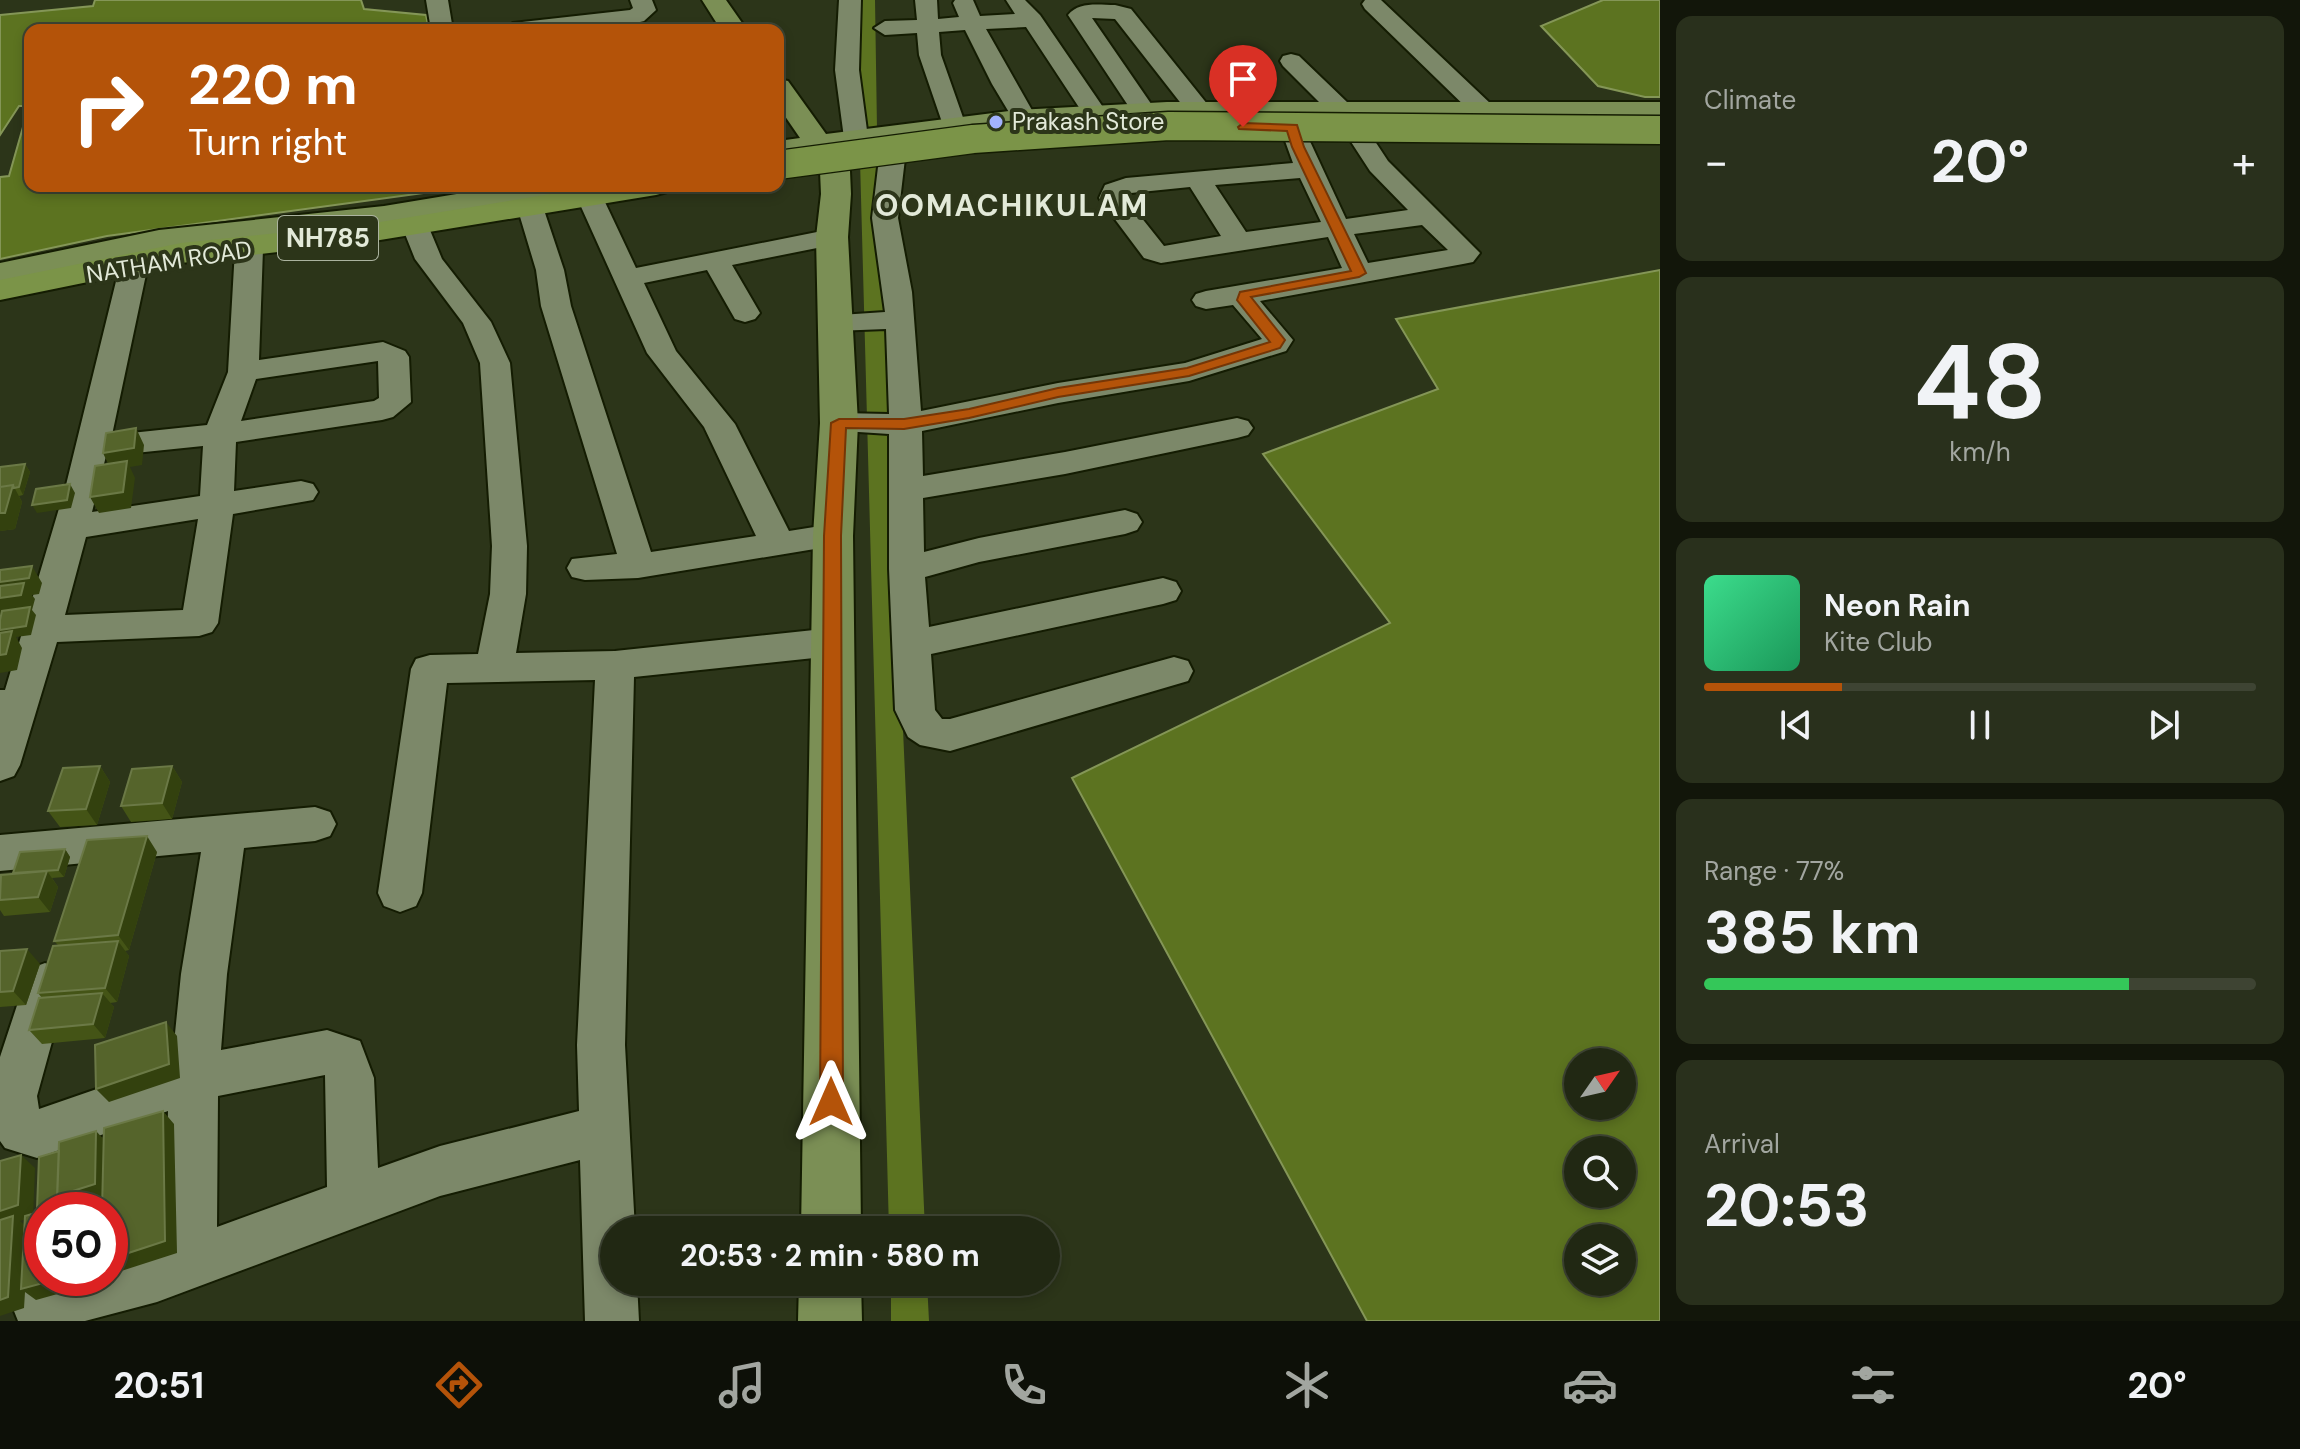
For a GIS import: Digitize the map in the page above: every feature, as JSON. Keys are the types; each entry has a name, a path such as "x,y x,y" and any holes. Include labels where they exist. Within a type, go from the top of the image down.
{"highway":[{"path":"784,151 939,131 1125,118 1261,115 1660,120"},
{"path":"784,166 948,141 1124,128 1254,125 1660,130"},
{"name":"NH785","path":"0,292 181,253 374,232 619,192"},
{"name":"NH785","path":"0,275 176,242 588,193"}],"main road":[{"path":"714,0 730,24"},
{"path":"784,93 835,147 836,194 832,237 871,321 874,424 833,536 831,1216"},
{"path":"784,151 835,147 954,126 1095,113 1199,110 1660,140"},
{"path":"784,165 835,147 893,150 1095,131 1292,127 1346,118 1483,110 1660,110"},
{"name":"NATHAM ROAD","path":"0,275 159,240 367,217 523,192"},
{"name":"NATHAM ROAD","path":"0,292 134,265 417,229 531,210 588,193"},
{"path":"830,1296 830,1321"}],"street":[{"path":"437,0 441,24"},
{"path":"576,0 587,24"},
{"path":"598,24 641,15 645,10 641,0"},
{"path":"835,147 847,70 850,0"},
{"path":"926,0 930,55 954,126"},
{"path":"963,0 970,25 1025,119"},
{"path":"1013,0 1032,20 1095,113"},
{"path":"1373,4 1483,110"},
{"path":"1144,111 1124,77 1088,31 1079,15 1082,12 1115,11 1123,14 1199,110"},
{"path":"885,28 1032,20"},
{"path":"1206,300 1463,256 1466,253 1379,166 1346,118 1291,61"},
{"path":"1292,127 1298,147 1359,273"},
{"path":"874,424 905,391 871,321 893,150"},
{"path":"1310,170 1126,186 1114,191 1112,198 1154,252 1161,255 1239,241 1427,216"},
{"path":"1198,178 1217,213 1239,241"},
{"path":"588,193 662,353 719,424 778,544"},
{"path":"531,210 550,270 556,306 638,566"},
{"path":"417,229 432,269 467,307 485,337 500,373 499,435 508,494 509,583 494,668"},
{"path":"627,278 832,237"},
{"path":"42,629 199,623 217,505 220,434 243,372 249,249"},
{"path":"714,259 745,313"},
{"path":"0,765 10,704 42,629 72,527 114,365 134,265"},
{"path":"874,424 969,413 1058,393 1189,372 1275,345 1278,340 1244,300 1245,295"},
{"path":"93,447 220,434 382,410 395,402 394,357 383,351 243,372"},
{"path":"874,424 905,490 910,645 915,710 922,726 934,734 950,735 1174,671"},
{"path":"905,490 1065,463 1237,428"},
{"path":"72,527 301,492"},
{"path":"907,569 979,550 1125,522"},
{"path":"585,568 638,566 833,536"},
{"path":"910,645 1163,591"},
{"path":"400,893 430,669 615,665 833,642"},
{"path":"612,1321 601,1045 615,665"},
{"path":"0,853 315,824"},
{"path":"190,1263 195,1078 204,974 225,834"},
{"path":"72,891 85,847"},
{"path":"55,949 13,1096 15,1120 23,1131 37,1134 195,1078 327,1052 343,1057 350,1078 353,1202"},
{"path":"39,1306 157,1275 440,1171 602,1130"}],"shaded area":[{"path":"95,0 361,0 364,9 426,15 428,24 24,24 24,106 19,106 0,135 0,15 93,6"},
{"path":"1603,0 1660,0 1660,97 1645,97 1598,86 1541,26"},
{"path":"24,124 24,192 431,192 107,236 0,259 0,177 9,176"},
{"path":"1660,270 1660,1321 1367,1321 1072,778 1390,623 1263,454 1438,389 1396,319"}],"building":[{"path":"136,428 134,448 103,453 106,433"},
{"path":"127,461 123,492 90,497 95,466"},
{"path":"25,464 19,487 0,487 0,467"},
{"path":"70,484 67,500 32,505 36,489"},
{"path":"13,485 5,513 0,513 0,487"},
{"path":"32,566 29,578 0,582 0,570"},
{"path":"24,583 21,595 0,598 0,586"},
{"path":"30,607 26,626 0,630 2,611"},
{"path":"12,631 6,654 0,655 0,633"},
{"path":"100,766 86,809 48,811 63,768"},
{"path":"172,766 162,803 121,806 132,769"},
{"path":"147,836 118,935 54,941 87,840"},
{"path":"65,849 58,870 13,873 20,852"},
{"path":"47,871 38,897 0,900 1,875"},
{"path":"118,941 105,988 38,993 53,946"},
{"path":"27,949 13,991 0,992 0,951"},
{"path":"102,993 93,1024 29,1030 39,998"},
{"path":"166,1022 169,1064 96,1089 95,1045"},
{"path":"163,1111 165,1241 128,1253 128,1192 102,1192 104,1128"},
{"path":"96,1131 95,1184 70,1192 57,1192 59,1142"},
{"path":"59,1151 57,1192 38,1192 39,1157"},
{"path":"21,1155 18,1205 0,1211 0,1161"},
{"path":"13,1216 8,1297 0,1300 0,1220"},
{"path":"24,1234 24,1288 21,1289"}],"waterway":[{"path":"868,0 869,129"},
{"path":"869,160 907,1216"},
{"path":"909,1296 910,1321"}],"place":[{"name":"Prakash Store","path":"996,122"}],"district":[{"name":"OOMACHIKULAM","path":"1012,206"}],"route":[{"path":"831,1102 833,536 839,423 904,424 969,413 1058,393 1189,372 1275,345 1278,340 1244,300 1245,295 1251,291 1359,273 1298,147 1292,127 1243,127"}]}
